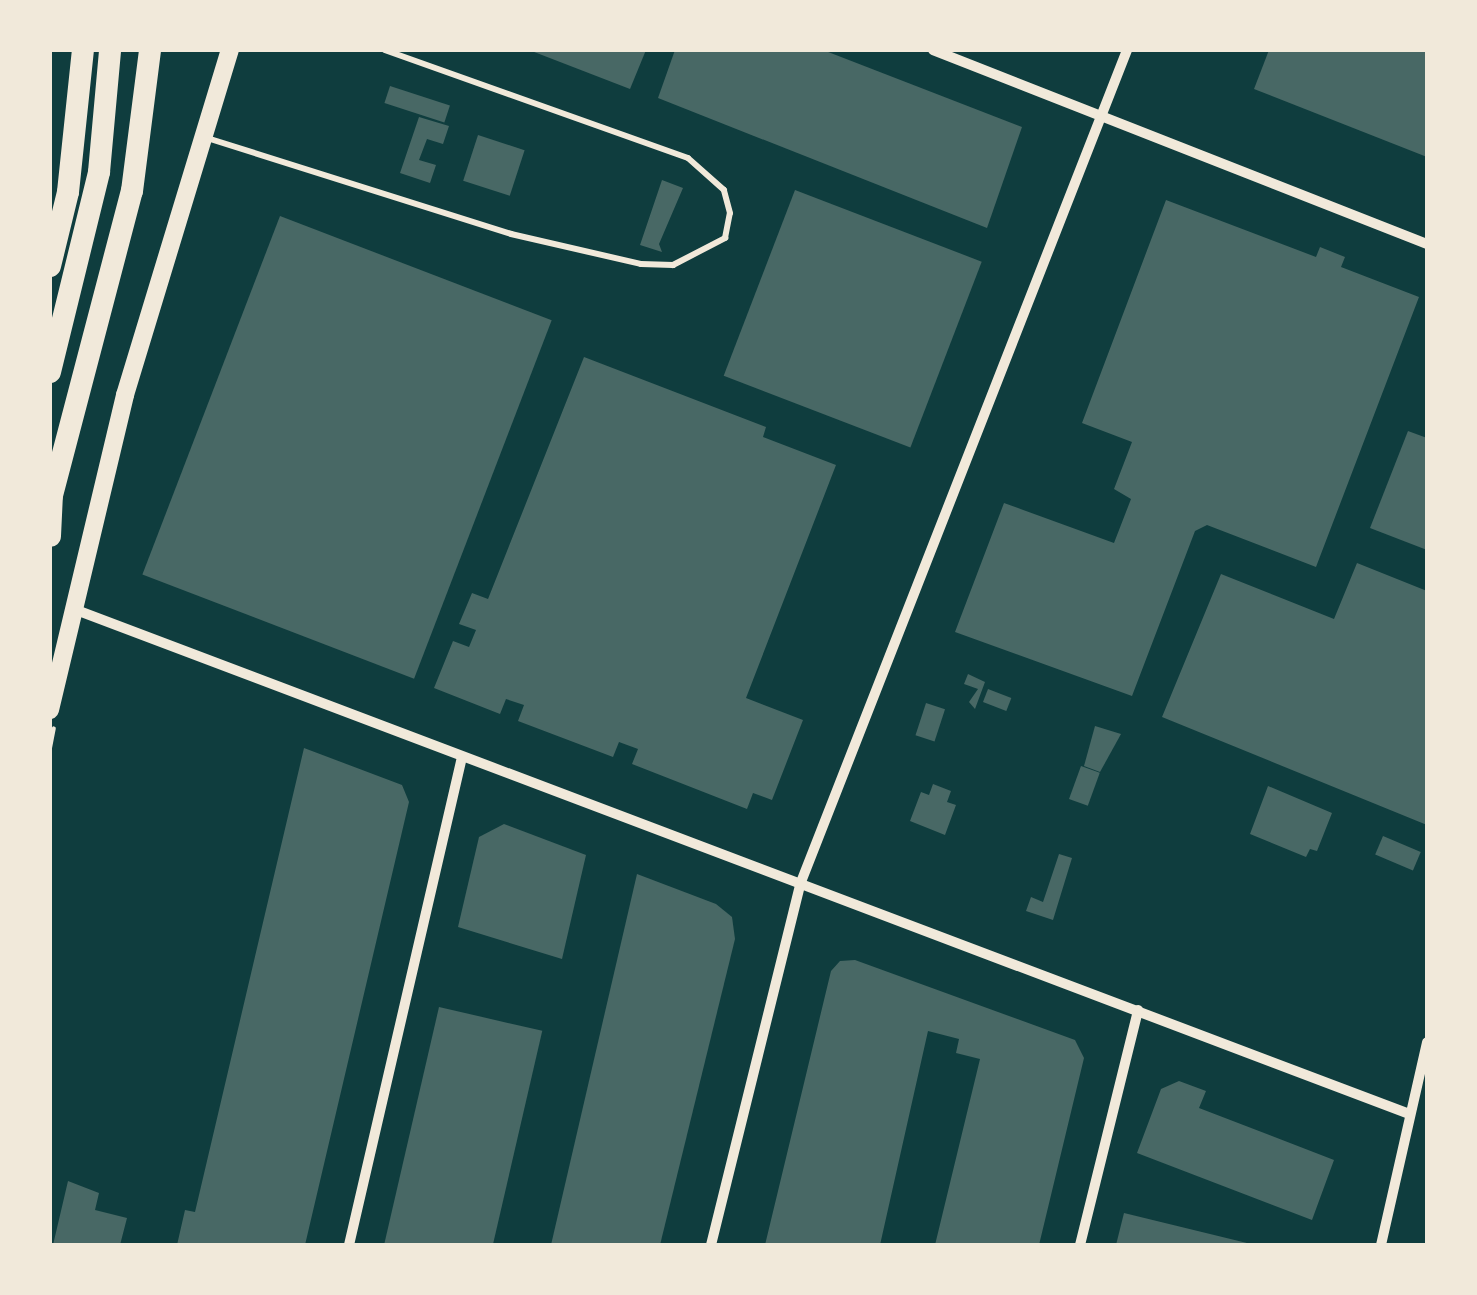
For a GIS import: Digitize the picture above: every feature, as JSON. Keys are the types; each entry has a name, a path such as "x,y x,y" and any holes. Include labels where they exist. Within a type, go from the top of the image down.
{"highway":[{"path":"50,266 68,192 83,50"},
{"path":"50,372 99,172 110,50"},
{"path":"50,536 51,498 132,192 150,50"}],"main road":[{"path":"50,710 124,395 230,50"}],"street":[{"path":"934,50 1427,244"},
{"path":"711,1245 801,882 1127,50"},
{"path":"71,608 1407,1113"},
{"path":"349,1245 462,756"},
{"path":"1080,1245 1138,1010"},
{"path":"1381,1245 1407,1113 1427,1042"}],"lane":[{"path":"203,136 511,234 640,264 674,266 703,255 725,238 730,213 724,190 688,158 385,50"}],"building":[{"path":"529,50 646,50 630,89"},
{"path":"675,50 823,50 1022,127 987,228 658,98"},
{"path":"1269,50 1427,50 1427,157 1254,89"},
{"path":"390,86 450,105 444,123 384,103"},
{"path":"419,117 449,126 443,144 427,139 419,160 436,165 430,183 400,173"},
{"path":"478,135 525,150 510,196 463,181"},
{"path":"662,180 683,188 659,244 662,252 640,245"},
{"path":"795,190 982,262 910,447 724,376"},
{"path":"1166,200 1316,257 1320,247 1345,257 1341,267 1419,297 1316,567 1207,525 1195,531 1132,696 955,632 1004,503 1114,543 1131,499 1114,489 1132,442 1082,423"},
{"path":"280,216 552,320 414,679 142,574"},
{"path":"584,357 766,427 763,437 836,465 746,698 803,720 772,800 753,793 747,809 632,764 638,749 619,742 613,757 518,721 524,705 506,699 500,714 434,688 453,641 469,647 476,630 459,624 472,593 488,599"},
{"path":"1408,431 1427,438 1427,550 1370,528"},
{"path":"1357,563 1427,591 1427,825 1162,717 1221,574 1334,619"},
{"path":"968,674 985,682 975,709 969,702 978,689 964,684"},
{"path":"988,689 1011,698 1006,711 983,702"},
{"path":"926,703 945,709 935,742 915,735"},
{"path":"1095,726 1121,734 1100,772 1084,766"},
{"path":"304,748 402,785 409,802 305,1245 177,1245 185,1210 195,1212"},
{"path":"1081,766 1100,773 1088,806 1069,799"},
{"path":"933,784 951,791 947,802 956,805 945,835 910,821 921,792 929,795"},
{"path":"1268,786 1332,813 1317,851 1310,849 1306,857 1250,834"},
{"path":"504,824 586,855 562,959 458,927 479,837"},
{"path":"1383,836 1421,852 1413,870 1375,854"},
{"path":"1059,854 1072,858 1053,920 1026,911 1031,897 1043,902"},
{"path":"637,874 716,904 732,917 735,939 660,1245 551,1245"},
{"path":"855,960 1075,1040 1084,1058 1039,1245 935,1245 980,1059 956,1053 959,1039 928,1031 880,1245 765,1245 831,971 840,961"},
{"path":"439,1007 542,1031 493,1245 384,1245"},
{"path":"1179,1081 1206,1091 1199,1108 1334,1160 1312,1220 1137,1153 1161,1089"},
{"path":"68,1181 99,1193 95,1210 127,1218 120,1245 53,1245"},
{"path":"1124,1213 1251,1244 1116,1245"}]}
